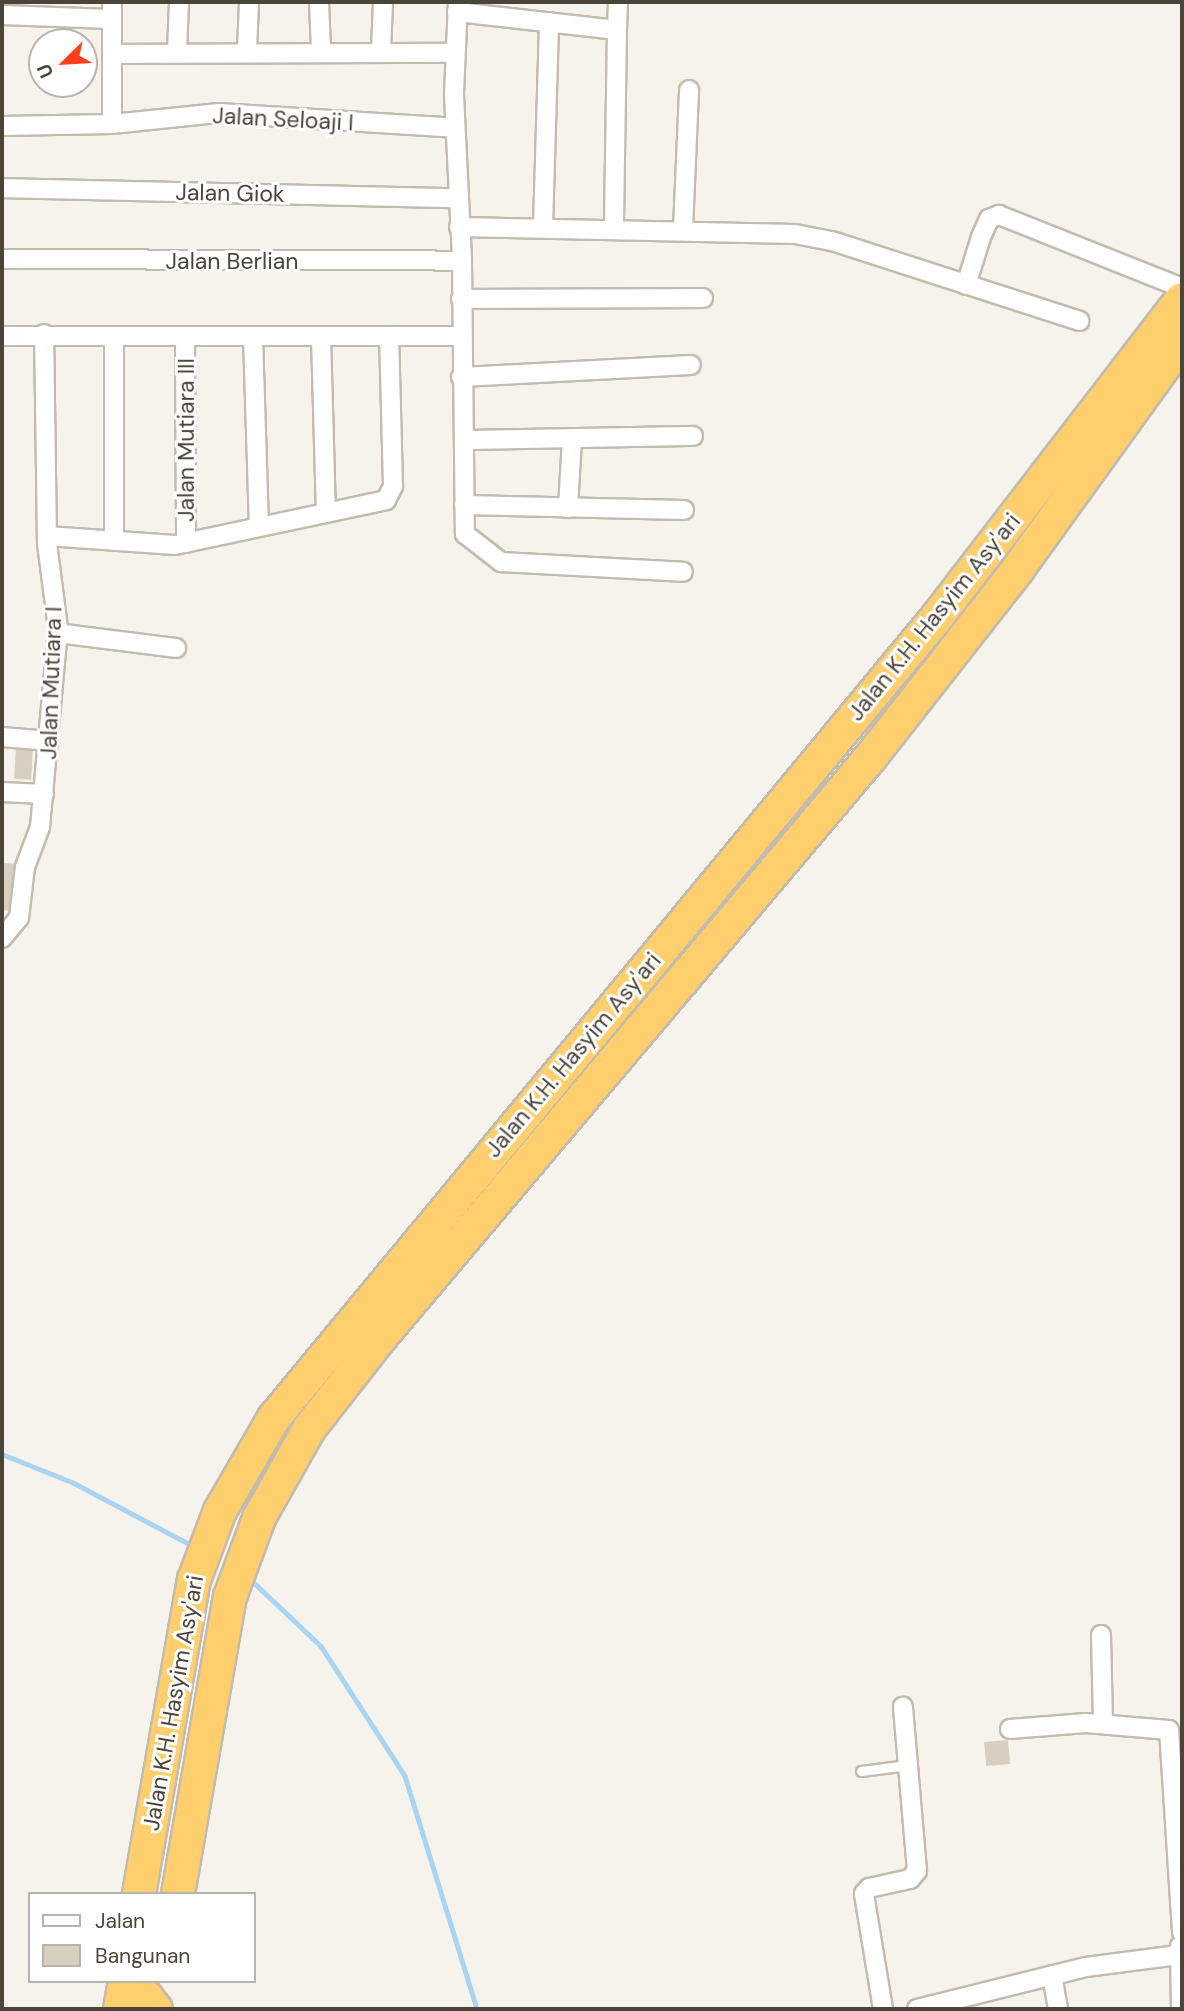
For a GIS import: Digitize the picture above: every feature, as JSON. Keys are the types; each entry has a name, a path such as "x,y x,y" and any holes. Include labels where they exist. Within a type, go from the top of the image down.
{"highway":[{"name":"Jalan K.H. Hasyim Asy'ari","path":"139,1892 176,1664 203,1552 250,1457 287,1400 937,617 1182,299"},
{"name":"Jalan K.H. Hasyim Asy'ari","path":"177,1892 197,1775 238,1572 275,1487 331,1397 854,778 1018,569 1182,342"},
{"path":"159,1892 175,1803 197,1775"},
{"path":"120,2009 125,1983"},
{"path":"157,2009 163,1983"},
{"path":"139,2009 147,1998 157,2009"}],"street":[{"path":"177,52 179,2"},
{"path":"247,50 249,2"},
{"path":"319,2 321,50"},
{"path":"382,50 383,2"},
{"path":"614,229 618,2"},
{"path":"617,30 457,7 455,128 462,261 464,505 468,541 501,562 683,572"},
{"path":"2,15 111,10 111,124"},
{"path":"544,227 549,22"},
{"path":"112,54 247,50 455,53"},
{"path":"683,229 689,90"},
{"name":"Jalan Seloaji I","path":"2,126 111,124 219,113 455,128"},
{"name":"Jalan Giok","path":"2,188 457,198"},
{"path":"966,285 989,219 999,215 1182,288"},
{"path":"459,227 683,229 832,241 1079,321"},
{"name":"Jalan Berlian","path":"2,259 462,261"},
{"path":"461,299 703,299"},
{"name":"Jalan Mutiara I","path":"2,938 19,918 24,871 39,833 57,633 47,536 44,334"},
{"path":"2,336 461,336"},
{"path":"114,337 114,541"},
{"name":"Jalan Mutiara III","path":"185,337 186,543"},
{"path":"253,337 259,526"},
{"path":"321,337 326,510"},
{"path":"47,536 186,543 326,510 363,507 391,495 389,337"},
{"path":"461,377 691,365"},
{"path":"464,440 693,436"},
{"path":"568,508 572,438"},
{"path":"464,505 684,510"},
{"path":"57,633 176,648"},
{"path":"2,737 49,741"},
{"path":"2,792 44,794"},
{"path":"1101,1635 1103,1724"},
{"path":"878,2009 864,1894 869,1888 910,1879 916,1871 903,1707"},
{"path":"1010,1729 1103,1724 1160,1726 1170,1732 1182,1933"},
{"path":"920,2009 1052,1975 1180,1949 1181,2009"},
{"path":"1052,1975 1058,2009"}],"lane":[{"path":"861,1771 908,1766"}],"building":[{"path":"16,745 33,746 31,780 14,779"},
{"path":"2,863 17,864 14,911 2,910"},
{"path":"1008,1740 1010,1764 986,1766 984,1742"}],"waterway":[{"path":"2,1454 74,1483 195,1547"},
{"path":"248,1577 321,1646 405,1776 477,2009"}]}
